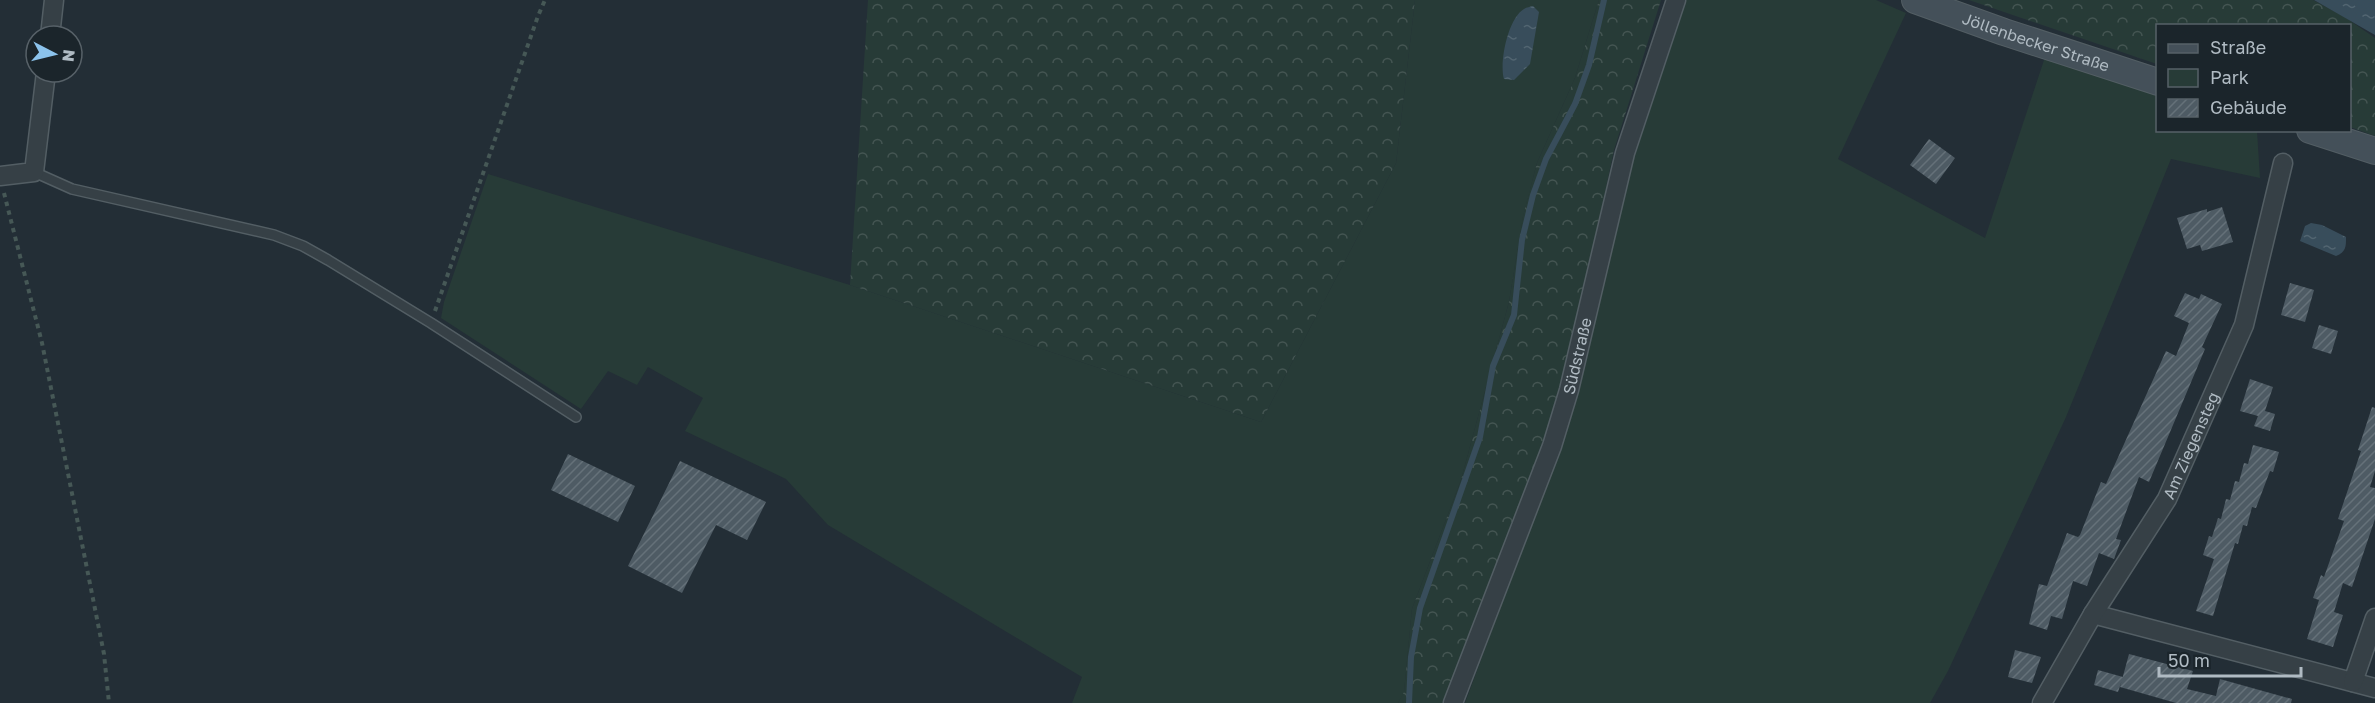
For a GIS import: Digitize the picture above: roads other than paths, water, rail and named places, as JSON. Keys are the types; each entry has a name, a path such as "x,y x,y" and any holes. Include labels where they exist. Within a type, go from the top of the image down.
{"main road":[{"name":"Jöllenbecker Straße","path":"1915,0 2156,82"},
{"path":"2316,132 2375,152"}],"street":[{"path":"51,24 54,0"},
{"name":"Südstraße","path":"1452,703 1552,446 1569,390 1625,153 1676,0"},
{"path":"1,182 34,172 45,84"},
{"name":"Am Ziegensteg","path":"2042,703 2092,614 2167,499 2244,325 2283,163"},
{"path":"2092,614 2375,688"},
{"path":"2353,682 2375,618"}],"lane":[{"path":"34,172 53,183 72,189 274,235 303,246 431,323 576,417"}],"water":[{"path":"2314,0 2375,0 2375,35"},
{"path":"1533,6 1539,12 1530,64 1514,80 1504,79 1504,52 1509,31 1518,14 1525,8"},
{"path":"2311,223 2322,225 2346,237 2344,251 2336,256 2300,241 2305,226"}],"waterway":[{"path":"1409,703 1411,657 1420,608 1480,437 1493,366 1514,315 1522,240 1533,195 1546,159 1575,104 1589,65 1604,0"}]}
